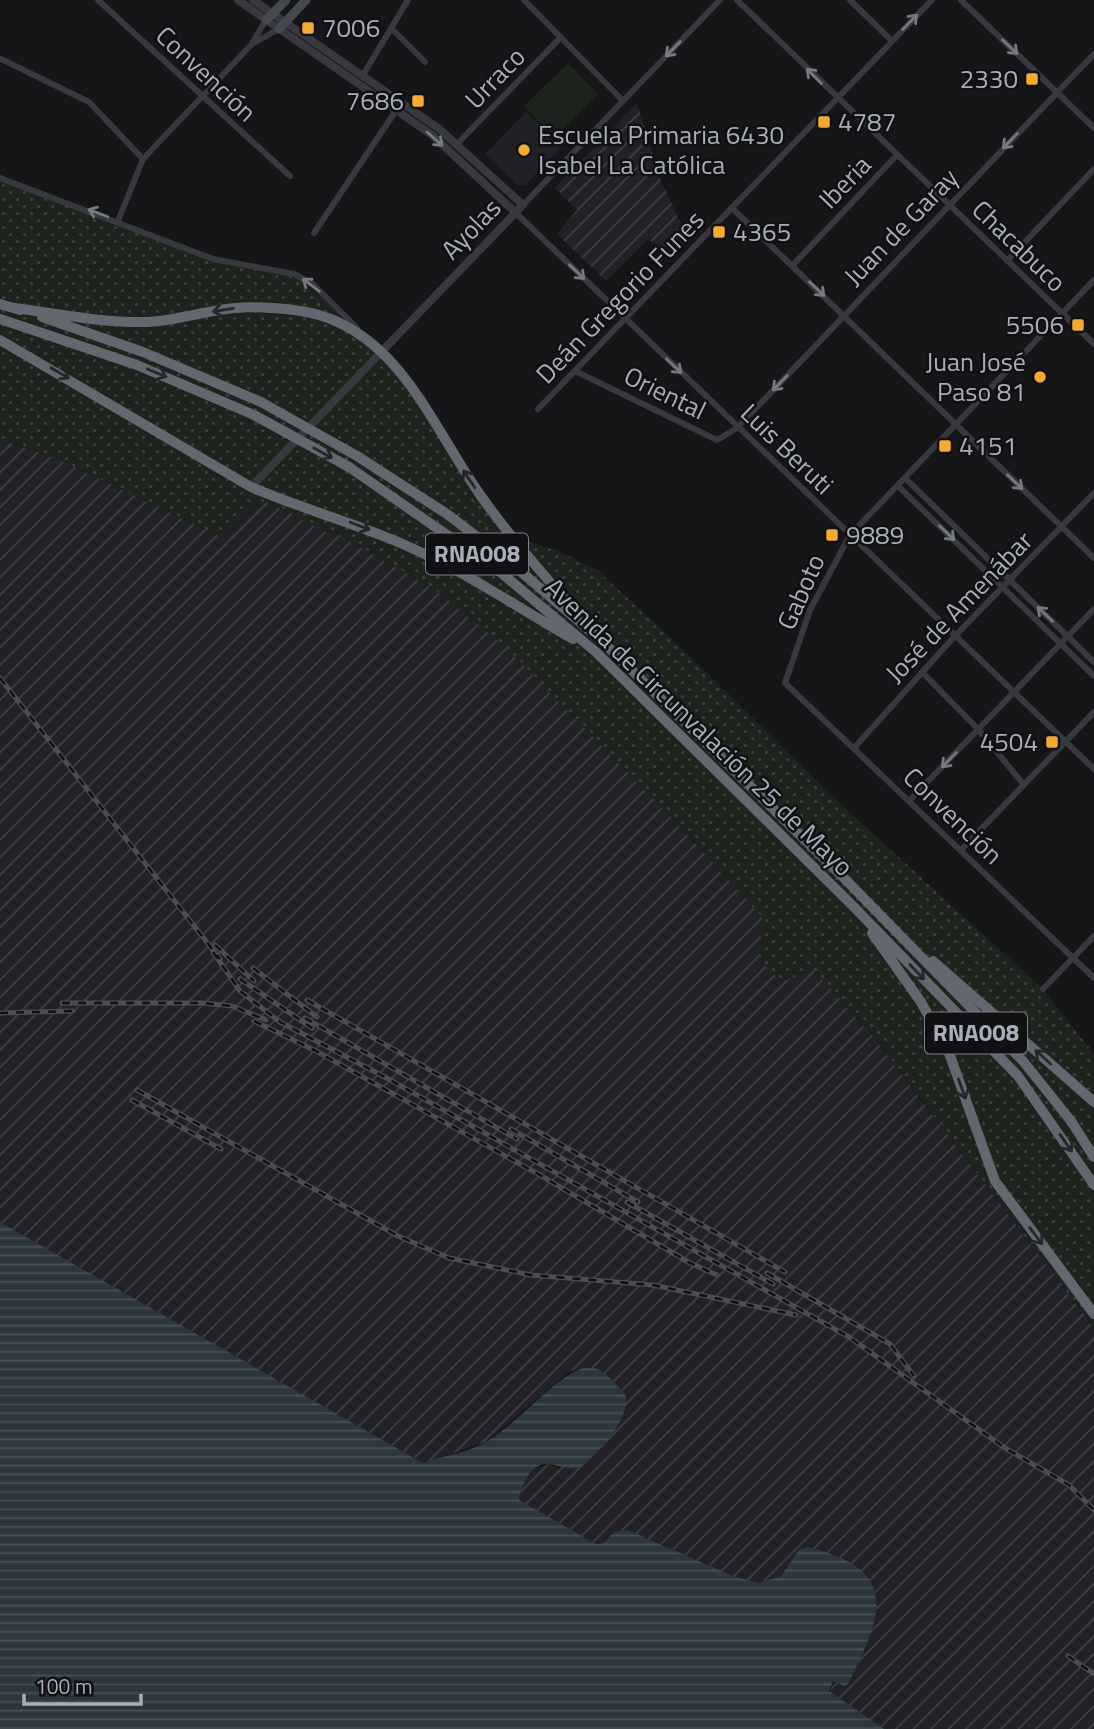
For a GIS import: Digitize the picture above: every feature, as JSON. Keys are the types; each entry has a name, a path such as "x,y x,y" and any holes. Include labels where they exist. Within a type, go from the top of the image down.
{"highway":[{"name":"Avenida de Circunvalación 25 de Mayo","path":"0,304 143,352 261,402 357,456 447,514 505,558 602,641 1023,1061 1071,1121 1094,1157"},
{"path":"15,308 111,321 150,322 236,308 295,310 326,317 360,332 382,352"},
{"name":"Avenida de Circunvalación 25 de Mayo","path":"0,319 138,365 254,415 349,467 499,570 597,653 852,905 1018,1076 1094,1185"},
{"path":"0,340 251,486 295,505 358,525 442,562 597,653"},
{"name":"RNA008","path":"382,352 414,387 464,472 508,535 602,641"},
{"name":"RNA008","path":"852,905 921,1002 949,1053 995,1181 1094,1314"},
{"path":"879,915 1094,1102"}],"main road":[{"path":"269,17 286,0"},
{"path":"282,26 306,0"}],"street":[{"name":"Convención","path":"98,0 289,176"},
{"path":"238,0 269,17 456,145 523,205"},
{"path":"253,0 269,17"},
{"path":"362,75 408,0"},
{"path":"524,0 623,101"},
{"name":"Ayolas","path":"251,486 720,0"},
{"name":"Chacabuco","path":"737,0 1094,344"},
{"path":"850,0 892,41"},
{"name":"Deán Gregorio Funes","path":"538,410 932,0"},
{"path":"961,0 1094,128"},
{"path":"118,221 143,159 251,45 269,17"},
{"path":"251,45 282,26"},
{"path":"282,26 362,75 400,106 516,213"},
{"path":"391,28 425,62"},
{"name":"Urraco","path":"456,145 561,37"},
{"name":"Juan de Garay","path":"737,428 1094,54"},
{"path":"1,59 89,102 143,159"},
{"path":"314,233 400,106"},
{"name":"Iberia","path":"792,266 897,155"},
{"path":"1007,261 1094,169"},
{"path":"0,178 213,259 294,274 313,284 360,332"},
{"path":"732,208 1094,558"},
{"name":"Luis Beruti","path":"516,213 1094,769"},
{"name":"Gaboto","path":"785,683 810,610 850,535 1094,280"},
{"name":"Oriental","path":"575,371 717,440 737,428"},
{"path":"905,478 1094,662"},
{"path":"898,486 1094,676"},
{"name":"José de Amenábar","path":"854,748 954,637 1094,493"},
{"path":"909,801 1094,609"},
{"path":"922,672 978,729 1024,785"},
{"name":"Convención","path":"785,683 1094,978"},
{"path":"961,850 1094,712"},
{"path":"1043,989 1094,936"}],"shaded area":[{"path":"568,63 598,94 555,137 524,106"},
{"path":"637,103 659,176 688,239 671,257 648,239 606,281 557,234 577,210 555,188"},
{"name":"Escuela Primaria 6430 Isabel La Católica","path":"526,112 562,147 525,185 517,185 485,154"},
{"path":"0,178 213,259 277,270 313,284 382,352 508,535 556,550 597,570 684,650 833,797 1043,989 1094,1054 1094,1328 882,1047 814,970 781,982 760,961 762,917 672,818 509,650 440,593 334,531 329,533 267,502 251,503 220,536 64,462 0,438"},
{"path":"0,438 64,462 219,536 251,503 267,502 329,533 333,531 440,593 509,650 672,818 762,917 761,961 781,982 814,970 863,1023 1094,1328 1094,1729 884,1729 830,1694 833,1681 844,1686 789,1564 781,1576 759,1583 733,1576 628,1530 614,1532 604,1543 596,1544 518,1500 523,1484 534,1469 548,1464 560,1469 615,1383 591,1367 570,1371 486,1442 423,1463 0,1222"},
{"path":"0,1222 423,1463 465,1451 489,1440 567,1376 585,1368 600,1371 626,1396 626,1406 617,1426 603,1446 579,1468 544,1464 534,1469 521,1490 519,1500 596,1544 604,1543 614,1532 628,1530 733,1576 759,1583 781,1576 799,1550 808,1547 838,1557 858,1568 871,1582 876,1598 875,1616 870,1636 848,1684 844,1686 833,1681 829,1691 884,1729 0,1729"}],"railway":[{"path":"0,678 220,959"},
{"path":"215,945 254,981"},
{"path":"213,952 240,991 280,1022 383,1076 849,1337 1005,1448 1069,1485 1094,1510"},
{"path":"253,968 317,1017"},
{"path":"240,979 312,1028"},
{"path":"307,1000 785,1272"},
{"path":"62,1003 203,1003 232,1006 266,1020"},
{"path":"0,1013 73,1011"},
{"path":"305,1018 517,1139"},
{"path":"254,1021 314,1050 538,1174 690,1263 717,1275"},
{"path":"137,1090 398,1236 449,1258 531,1275 653,1285 796,1315"},
{"path":"132,1100 221,1149"},
{"path":"511,1129 638,1202"},
{"path":"627,1202 773,1284"},
{"path":"767,1273 890,1344 914,1376"},
{"path":"1068,1656 1094,1674"}],"place":[{"name":"7006","path":"308,28"},
{"name":"2330","path":"1032,79"},
{"name":"7686","path":"418,101"},
{"name":"4787","path":"824,122"},
{"name":"Escuela Primaria 6430 Isabel La Católica","path":"524,150"},
{"name":"4365","path":"719,232"},
{"name":"5506","path":"1078,325"},
{"name":"Juan José Paso 81","path":"1040,377"},
{"name":"4151","path":"945,446"},
{"name":"9889","path":"832,535"},
{"name":"4504","path":"1052,742"}]}
